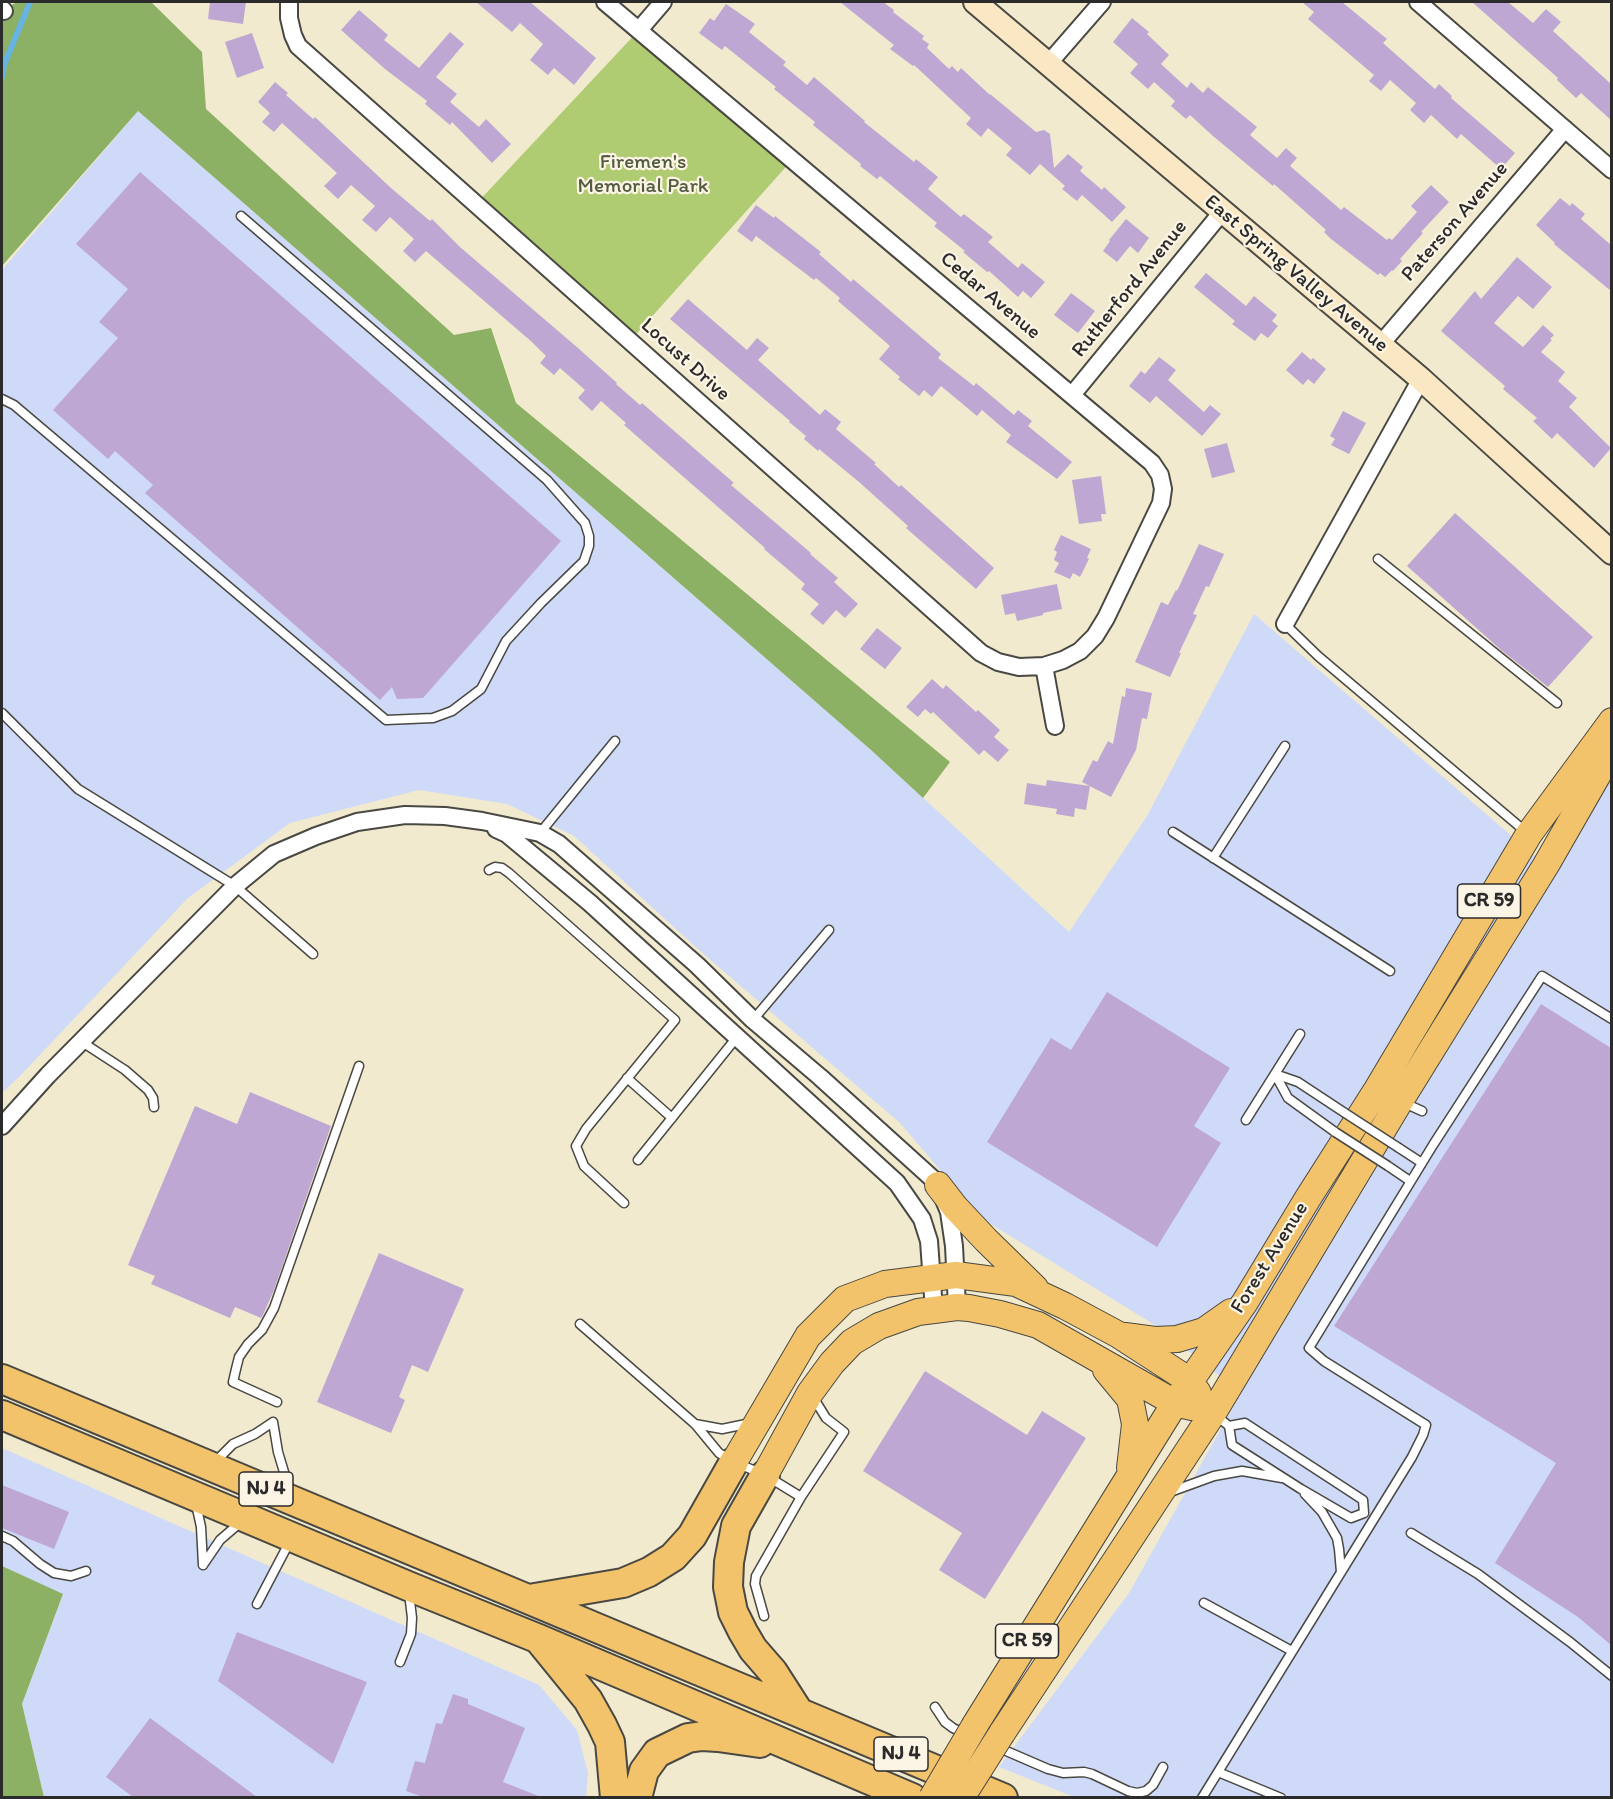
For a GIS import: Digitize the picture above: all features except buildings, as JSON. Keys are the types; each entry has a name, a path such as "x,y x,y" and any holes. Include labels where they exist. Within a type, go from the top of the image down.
{"highway":[{"name":"NJ 4","path":"2,1379 1004,1797"},
{"name":"NJ 4","path":"2,1415 912,1797"},
{"path":"529,1599 623,1583 649,1572 673,1557 692,1536 734,1462"},
{"path":"765,1475 736,1526 729,1562 728,1587 733,1612 743,1632 798,1711"},
{"path":"539,1639 588,1700 602,1725 610,1743 615,1797"},
{"path":"637,1797 644,1771 657,1754 688,1738 718,1737 798,1749"}],"main road":[{"name":"Forest Avenue","path":"932,1797 984,1734 1158,1496 1221,1420 1396,1098 1529,834 1611,721"},
{"name":"Forest Avenue","path":"961,1797 984,1734 1130,1475 1175,1403 1245,1302 1308,1198 1396,1098 1546,865 1611,750"},
{"path":"938,1185 986,1240 1041,1295"},
{"path":"734,1462 807,1336 845,1299 885,1284 944,1276 1016,1283 1065,1306 1119,1335 1190,1381 1221,1420"},
{"path":"1119,1335 1155,1340 1177,1339 1204,1330 1245,1302"},
{"path":"765,1475 810,1393 832,1363 852,1342 879,1326 918,1312 946,1308 1000,1314 1038,1325 1175,1403 1221,1420"},
{"path":"1096,1358 1130,1399 1136,1424 1130,1475"}],"street":[{"name":"Locust Drive","path":"289,2 289,18 298,46 981,653 998,662 1019,667 1044,666"},
{"name":"Cedar Avenue","path":"605,2 1072,394 1152,463 1160,475 1163,489 1161,504 1107,618 1095,636 1080,651 1044,666"},
{"path":"639,30 663,2"},
{"name":"East Spring Valley Avenue","path":"975,2 1420,379 1611,553"},
{"path":"1048,64 1102,2"},
{"path":"1418,2 1611,170"},
{"name":"Paterson Avenue","path":"1380,345 1565,129"},
{"name":"Rutherford Avenue","path":"1072,394 1222,212"},
{"path":"1285,624 1420,379"},
{"path":"1044,666 1055,726"},
{"path":"2,1126 82,1041 235,886 274,854 357,822 405,815 445,816 482,821 540,833 559,844 697,965 753,1020 820,1077 938,1185 948,1212 954,1246 944,1276 946,1308"},
{"path":"482,821 507,834 590,903 897,1183 922,1219 944,1276 946,1308"}],"lane":[{"path":"2,399 14,405 386,720 433,718 452,711 481,689 506,641 584,561 589,546 585,523 547,480 242,216"},
{"path":"1378,559 1557,704"},
{"path":"1285,624 1318,656 1529,834"},
{"path":"2,713 78,789 235,886 313,954"},
{"path":"540,833 615,741"},
{"path":"1213,858 1285,747"},
{"path":"1173,832 1390,971"},
{"path":"489,870 495,867 502,868 509,873 675,1020 586,1129 576,1146 584,1166 624,1203"},
{"path":"753,1020 829,930"},
{"path":"1202,1797 1375,1519 1412,1457 1426,1425 1324,1361 1309,1348 1410,1181 1529,1000 1542,976 1611,1019"},
{"path":"1246,1120 1300,1034"},
{"path":"638,1160 737,1037"},
{"path":"82,1041 125,1070 148,1090 153,1098 154,1107"},
{"path":"277,1402 233,1382 236,1369 239,1357 262,1330 274,1308 359,1066"},
{"path":"1275,1074 1298,1082 1422,1163"},
{"path":"1275,1074 1288,1098 1410,1181"},
{"path":"627,1078 672,1118"},
{"path":"580,1324 695,1424 719,1453 765,1475 801,1497"},
{"path":"764,1616 755,1584 756,1576 801,1497 844,1432 826,1418 810,1393"},
{"path":"1221,1420 1232,1445 1351,1518 1364,1513 1375,1519"},
{"path":"1221,1420 1245,1423 1364,1500 1364,1513"},
{"path":"210,1466 232,1444 255,1434 273,1422 278,1452 292,1500"},
{"path":"695,1424 722,1429 757,1422"},
{"path":"1158,1496 1214,1476 1242,1471 1286,1478"},
{"path":"1301,1489 1322,1512 1337,1538 1341,1572"},
{"path":"194,1495 201,1527 203,1565 220,1540 246,1517"},
{"path":"1411,1533 1478,1574 1570,1642 1611,1676"},
{"path":"2,1536 13,1541 54,1573 71,1576 86,1571"},
{"path":"257,1604 292,1537"},
{"path":"400,1662 411,1634 412,1618 408,1586"},
{"path":"1204,1603 1292,1651"},
{"path":"935,1707 945,1722 953,1728 984,1734 1048,1769 1064,1773 1092,1774 1128,1791 1137,1793 1146,1791 1153,1785 1163,1767"},
{"path":"1218,1773 1281,1797"}],"shaded area":[{"path":"138,111 871,750 1069,932 1147,816 1254,614 1551,870 1611,780 1611,1797 1074,1797 999,1767 1129,1593 1241,1393 1158,1327 981,1218 900,1123 700,951 574,836 507,804 419,790 290,823 188,898 2,1093 2,270"},
{"path":"2,1448 539,1685 577,1730 588,1773 586,1797 44,1797 22,1704 63,1595 2,1566"}],"green space":[{"path":"17,2 151,2 202,52 206,109 454,335 491,328 516,403 950,762 923,798 871,750 138,111 2,266 2,24 8,7"},
{"name":"Firemen's Memorial Park","path":"639,30 793,159 630,341 476,204"},
{"path":"2,1566 63,1594 22,1704 44,1797 2,1797"}],"waterway":[{"path":"2,77 4,65 30,2"}]}
